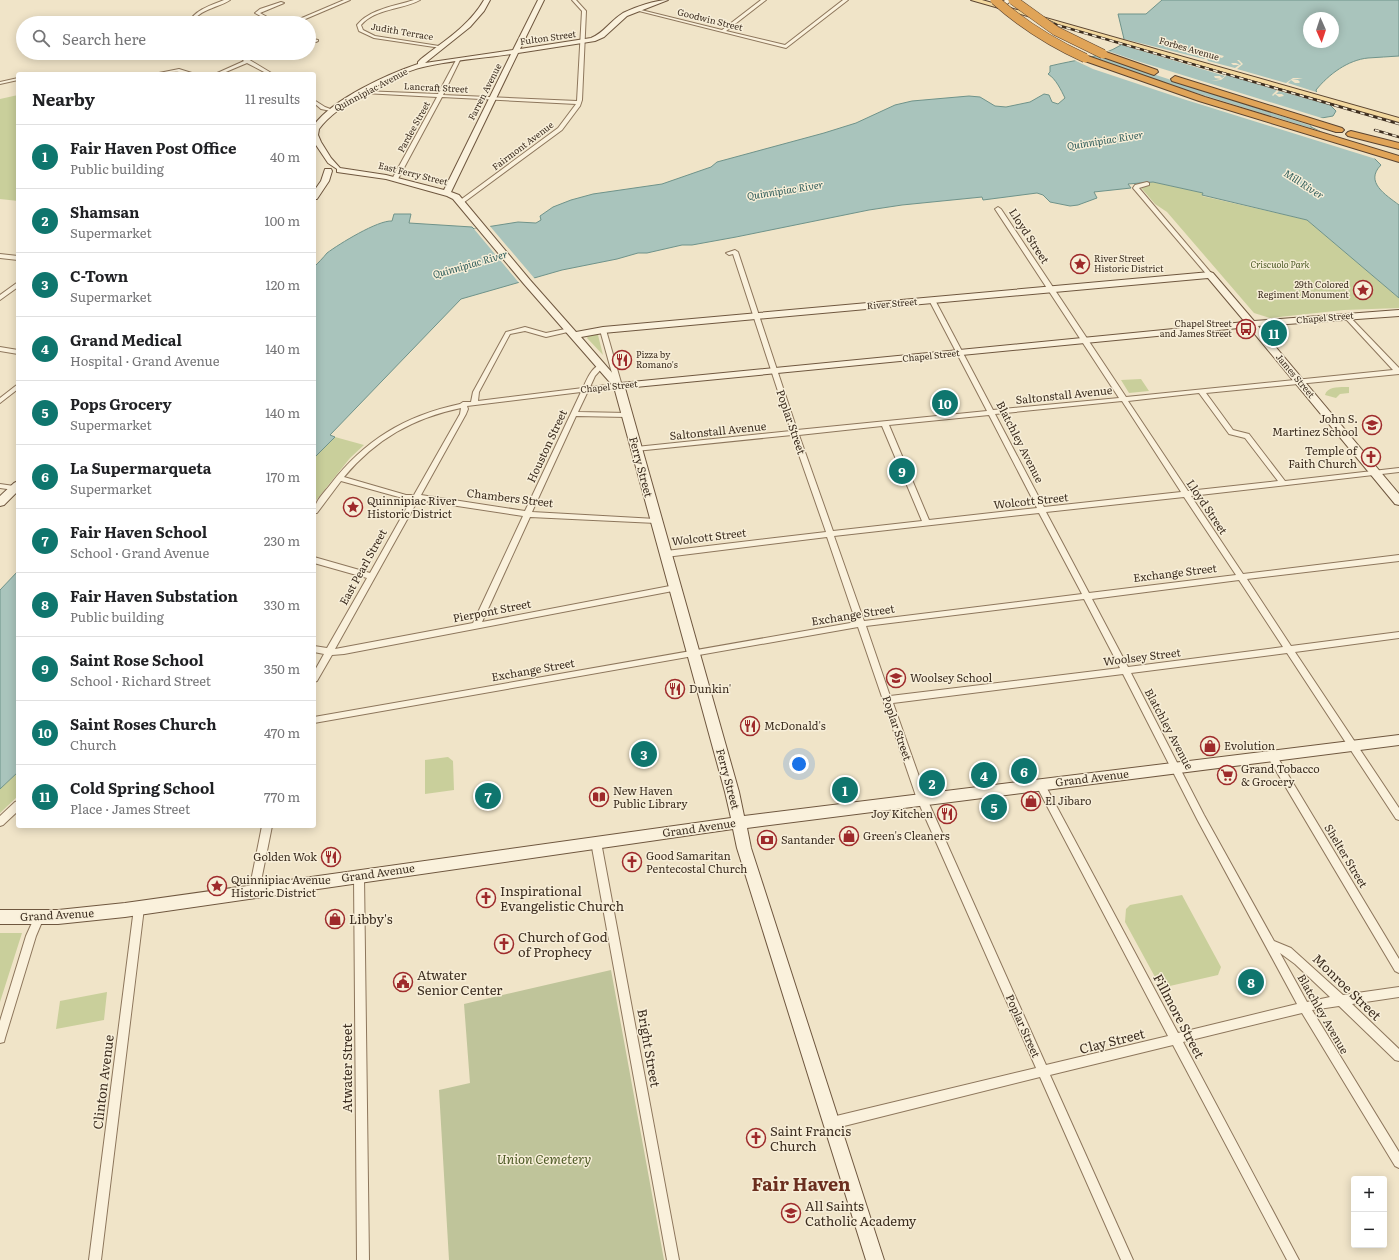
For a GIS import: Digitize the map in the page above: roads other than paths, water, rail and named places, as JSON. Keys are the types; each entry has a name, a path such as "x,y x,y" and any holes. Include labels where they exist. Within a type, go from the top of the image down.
{"highway":[{"path":"995,0 1024,25 1053,43 1076,54 1129,75 1399,163"},
{"path":"1013,0 1033,17 1049,27 1103,54 1140,68 1351,134 1399,147"},
{"path":"1296,129 1399,159"}],"main road":[{"name":"Quinnipiac Avenue","path":"316,128 332,110 402,72 422,66 422,62 439,46 470,24 480,13 487,0"},
{"name":"Farren Avenue","path":"446,192 542,0"},
{"name":"Fulton Street","path":"422,66 583,42 602,36 622,18 637,10 665,0"},
{"name":"Forbes Avenue","path":"974,0 1399,120"},
{"path":"1000,7 1009,0"},
{"name":"Quinnipiac Avenue","path":"316,140 334,170"},
{"path":"316,194 334,170"},
{"name":"East Ferry Street","path":"334,170 395,179 454,195 503,253"},
{"name":"Ferry Street","path":"503,253 619,386 732,792 744,848 875,1260"},
{"name":"River Street","path":"572,332 1210,275"},
{"name":"James Street","path":"1210,275 1399,501"},
{"name":"Chapel Street","path":"619,386 1346,316 1399,313"},
{"path":"0,502 16,486"},
{"name":"Grand Avenue","path":"0,917 82,915 139,908 738,823 1399,740"}],"street":[{"path":"196,16 209,7 228,0"},
{"path":"309,16 348,0"},
{"name":"Judith Terrace","path":"418,0 371,15 359,25 361,31 374,37 439,46"},
{"path":"574,0 584,11 579,103"},
{"path":"723,31 764,0"},
{"name":"Goodwin Street","path":"637,10 786,48 846,0"},
{"path":"261,16 257,14 261,10 282,3"},
{"path":"221,72 246,60 267,72"},
{"name":"Pardee Street","path":"395,179 458,60"},
{"path":"168,72 179,70 186,72"},
{"path":"0,83 16,79"},
{"name":"Lancraft Street","path":"364,92 579,103"},
{"path":"316,103 323,108 332,110"},
{"name":"Fairmont Avenue","path":"461,202 560,128 579,103"},
{"name":"James Street","path":"1147,184 1137,186 1136,188 1210,275"},
{"name":"Lloyd Street","path":"998,209 1399,816"},
{"name":"Poplar Street","path":"729,253 735,252 794,433 922,799 1128,1260"},
{"path":"0,256 16,258"},
{"path":"0,298 16,286"},
{"name":"Blatchley Avenue","path":"932,300 1201,818 1304,1008 1399,1162"},
{"path":"1346,316 1399,371"},
{"path":"474,402 476,392 508,333 525,329 546,335 572,332"},
{"name":"Ferry Street","path":"603,330 619,386"},
{"path":"0,349 16,352"},
{"name":"Houston Street","path":"476,626 573,414 592,375 601,366"},
{"name":"Saltonstall Avenue","path":"636,449 1399,371"},
{"name":"Chapel Street","path":"316,508 364,451 389,432 420,417 474,402 619,386"},
{"path":"0,401 16,388"},
{"path":"1201,391 1231,432 1247,436 1283,483"},
{"name":"East Pearl Street","path":"316,676 463,414 465,409 464,404"},
{"path":"573,414 627,415"},
{"path":"885,424 926,523"},
{"name":"Wolcott Street","path":"666,554 1399,470"},
{"name":"Chambers Street","path":"340,478 406,497 528,514 656,520"},
{"path":"0,486 16,486"},
{"name":"Exchange Street","path":"316,720 861,624 1241,576 1399,558"},
{"path":"316,561 372,576"},
{"name":"Pierpont Street","path":"316,649 330,652 344,651 675,588"},
{"name":"Woolsey Street","path":"887,700 1125,671 1399,635"},
{"name":"Shelter Street","path":"1272,756 1399,968"},
{"name":"Fillmore Street","path":"1040,784 1293,1260"},
{"path":"0,822 16,807"},
{"path":"254,891 267,828"},
{"name":"Bright Street","path":"596,842 673,1260"},
{"name":"Atwater Street","path":"359,876 363,1260"},
{"name":"Clinton Avenue","path":"96,1260 139,908"},
{"path":"0,1038 31,936 39,917"},
{"name":"Monroe Street","path":"1271,945 1287,950 1399,1056"},
{"name":"Clay Street","path":"832,1123 1304,1008 1399,992"}],"water":[{"path":"1162,0 1399,0 1399,56 1361,59 1346,65 1333,73 1316,90 1318,97 1336,111 1333,116 1316,119 1310,123 1311,127 1372,156 1381,165 1376,171 1376,182 1383,192 1399,205 1399,298 1307,220 1202,195 1203,193 1153,182 1128,184 1131,188 1094,192 1097,198 1078,205 1070,206 1050,202 1043,195 1037,193 983,200 982,197 902,205 869,210 692,245 682,245 647,253 638,253 617,259 562,270 461,299 330,435 335,437 316,456 316,265 327,253 368,228 392,221 394,214 411,214 409,223 472,227 474,229 518,222 536,223 541,220 540,216 553,207 571,200 593,194 662,184 711,167 717,162 856,123 895,105 912,101 969,96 980,97 995,106 1006,107 1030,102 1044,94 1049,95 1052,102 1058,104 1065,98 1056,82 1048,74 1050,72 1050,66 1096,56 1121,45 1124,39 1118,14 1146,14"},
{"path":"16,573 16,774 0,789 0,590"}],"railway":[{"path":"1010,0 1029,12 1057,25 1399,124"},
{"path":"1375,130 1399,137"}],"place":[{"name":"River Street Historic District","path":"1080,264"},
{"name":"29th Colored Regiment Monument","path":"1363,290"},
{"name":"Chapel Street and James Street","path":"1246,329"},
{"name":"Cold Spring School","path":"1274,333"},
{"name":"Pizza by Romano's","path":"622,360"},
{"name":"Saint Roses Church","path":"945,403"},
{"name":"John S. Martinez School","path":"1372,425"},
{"name":"Temple of Faith Church","path":"1371,457"},
{"name":"Saint Rose School","path":"902,471"},
{"name":"Quinnipiac River Historic District","path":"353,507"},
{"name":"Woolsey School","path":"896,678"},
{"name":"Dunkin'","path":"675,689"},
{"name":"McDonald's","path":"750,726"},
{"name":"Evolution","path":"1210,746"},
{"name":"C-Town","path":"644,754"},
{"name":"La Supermarqueta","path":"1024,771"},
{"name":"Grand Medical","path":"984,775"},
{"name":"Grand Tobacco & Grocery","path":"1227,775"},
{"name":"Shamsan","path":"932,783"},
{"name":"Fair Haven Post Office","path":"845,790"},
{"name":"Fair Haven School","path":"488,796"},
{"name":"New Haven Public Library","path":"599,797"},
{"name":"El Jibaro","path":"1031,801"},
{"name":"Pops Grocery","path":"994,807"},
{"name":"Joy Kitchen","path":"947,814"},
{"name":"Green's Cleaners","path":"849,836"},
{"name":"Santander","path":"767,840"},
{"name":"Golden Wok","path":"331,857"},
{"name":"Good Samaritan Pentecostal Church","path":"632,862"},
{"name":"Quinnipiac Avenue Historic District","path":"217,886"},
{"name":"Inspirational Evangelistic Church","path":"486,898"},
{"name":"Libby's","path":"335,919"},
{"name":"Church of God of Prophecy","path":"504,944"},
{"name":"Atwater Senior Center","path":"403,982"},
{"name":"Fair Haven Substation","path":"1251,982"},
{"name":"Saint Francis Church","path":"756,1138"},
{"name":"All Saints Catholic Academy","path":"791,1213"}],"district":[{"name":"Fair Haven","path":"801,1185"}],"water label":[{"name":"Quinnipiac River","path":"1105,140"},
{"name":"Mill River","path":"1304,184"},
{"name":"Quinnipiac River","path":"785,190"},
{"name":"Quinnipiac River","path":"470,264"}],"park label":[{"name":"Criscuolo Park","path":"1280,265"},
{"name":"Union Cemetery","path":"544,1159"}]}
